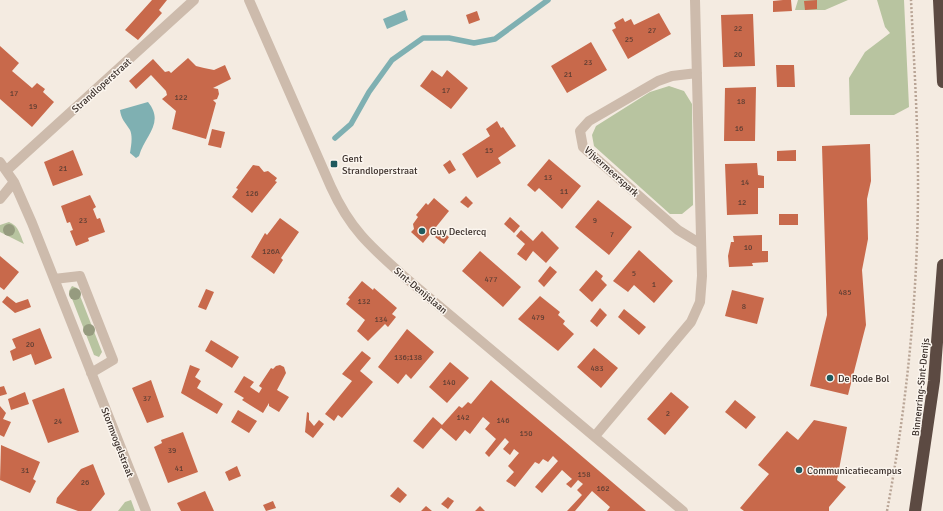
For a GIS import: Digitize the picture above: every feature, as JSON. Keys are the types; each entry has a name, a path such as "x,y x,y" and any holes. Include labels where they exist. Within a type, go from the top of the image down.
{"highway":[{"path":"939,0 943,82"},
{"name":"Binnenring-Sint-Denijs","path":"915,511 934,381 943,265"}],"street":[{"name":"Strandloperstraat","path":"7,170 194,0"},
{"name":"Sint-Denijslaan","path":"249,0 338,203 357,232 370,246 407,279 683,511"},
{"path":"594,436 691,322 700,302 701,244 695,0"},
{"name":"Vijvermeerspark","path":"697,73 672,76 658,81 589,121 580,131 583,147 678,230 701,244"},
{"name":"Stormvogelstraat","path":"0,162 14,182 146,511"},
{"path":"0,199 14,182"},
{"path":"54,279 80,276 113,360 91,373"}],"path":[{"path":"888,511 896,463 907,373 915,271 918,187 917,106 911,0"}],"green space":[{"path":"798,0 848,0 825,10 795,10"},
{"path":"877,0 904,0 909,107 894,115 850,115 849,78 865,52 890,33 885,27"},
{"path":"669,86 684,91 692,104 693,205 682,214 670,214 594,146 592,135 596,126 650,92"},
{"path":"9,222 17,228 24,244 0,232 0,225"},
{"path":"72,286 77,288 102,352 99,357 94,355 69,291"},
{"path":"131,500 135,511 118,511 125,502"}],"water":[{"path":"405,10 408,20 387,29 383,19"},
{"path":"148,102 153,109 155,116 154,123 139,156 136,158 130,153 132,142 131,133 122,118 120,110"}],"building":[{"path":"152,0 167,0 159,10 162,13 138,40 125,30"},
{"path":"791,0 792,11 773,12 773,1"},
{"path":"817,0 817,9 805,10 804,1"},
{"path":"477,11 480,20 469,24 466,15"},
{"path":"659,13 671,34 628,59 612,30 616,28 614,23 623,18 625,22 631,19 634,25"},
{"path":"753,14 755,66 723,67 721,15"},
{"path":"591,42 607,70 567,93 551,66"},
{"path":"0,46 19,63 12,71 32,88 37,83 45,89 43,92 54,102 32,127 0,99"},
{"path":"188,58 196,66 214,70 225,65 231,79 213,88 218,89 219,94 217,99 213,100 216,103 206,139 172,129 176,111 162,99 167,95 166,91 151,75 136,89 129,81 153,59 165,72 169,71 171,73"},
{"path":"776,65 794,65 795,87 777,87"},
{"path":"432,70 442,77 447,70 468,88 451,109 420,86"},
{"path":"756,87 755,141 724,141 725,88"},
{"path":"497,121 516,146 498,158 501,163 477,178 462,154 490,136 486,129"},
{"path":"212,129 225,132 221,148 208,145"},
{"path":"870,144 871,181 867,199 868,239 862,270 866,325 848,395 810,386 827,315 822,146"},
{"path":"73,150 83,175 53,186 44,162"},
{"path":"796,150 796,161 777,161 777,151"},
{"path":"549,159 581,186 562,209 539,188 535,192 527,185"},
{"path":"450,160 456,170 449,174 443,165"},
{"path":"757,163 758,175 764,176 764,188 758,188 758,214 727,215 725,164"},
{"path":"253,165 259,166 264,172 268,171 277,178 275,181 277,182 252,213 232,197 238,189 236,188"},
{"path":"90,195 96,207 93,209 97,219 100,218 105,232 88,238 89,241 76,246 70,231 73,230 70,222 67,223 61,206"},
{"path":"466,196 473,203 468,208 460,202"},
{"path":"434,198 449,211 423,243 411,232 414,229 413,224 418,217 416,215 426,203 428,205"},
{"path":"598,200 632,227 609,255 575,227"},
{"path":"779,214 798,214 798,225 779,225"},
{"path":"510,217 520,226 514,233 504,224"},
{"path":"280,218 299,232 281,258 283,260 274,274 251,257 265,233 267,235"},
{"path":"440,230 449,237 444,244 435,237"},
{"path":"521,230 533,241 542,231 559,248 546,263 533,251 526,261 517,254 525,244 516,236"},
{"path":"762,235 762,251 768,251 768,262 752,263 753,266 729,267 728,256 731,242 734,242 733,236"},
{"path":"639,250 673,281 654,303 634,285 628,292 613,281"},
{"path":"480,251 521,287 503,307 462,271"},
{"path":"0,256 19,272 4,290 0,287"},
{"path":"550,266 557,272 544,287 538,281"},
{"path":"596,270 603,276 601,279 607,285 592,302 579,290"},
{"path":"362,281 373,290 374,288 397,308 392,314 396,317 388,327 385,324 368,341 357,331 365,320 346,304 350,299 348,298"},
{"path":"206,289 214,292 206,310 198,307"},
{"path":"732,290 764,298 757,324 725,316"},
{"path":"7,296 16,303 28,299 31,307 15,313 2,302"},
{"path":"540,296 560,312 558,315 565,321 563,324 574,334 558,351 518,319"},
{"path":"600,308 607,315 597,327 590,321"},
{"path":"624,309 646,327 639,335 618,317"},
{"path":"40,328 52,358 35,365 31,354 13,361 10,351 16,348 12,339"},
{"path":"407,329 434,352 411,379 406,374 398,384 378,367"},
{"path":"211,340 239,357 232,368 205,351"},
{"path":"594,348 618,368 601,388 577,367"},
{"path":"362,351 371,358 360,371 373,382 342,418 338,415 334,421 325,414 352,381 342,374"},
{"path":"450,362 469,378 447,403 429,387"},
{"path":"190,365 200,369 195,377 201,381 197,388 223,404 217,414 181,393"},
{"path":"280,365 284,367 286,373 277,390 289,397 279,412 269,406 269,403 263,413 242,400 244,398 234,392 244,376 254,382 250,387 259,393 262,388 259,386 271,368 273,369"},
{"path":"151,380 164,417 147,423 132,388"},
{"path":"491,380 646,511 607,511 610,507 592,491 575,511 567,511 582,495 577,490 583,484 578,480 571,488 566,484 572,479 562,470 542,493 535,487 558,461 553,456 548,462 543,459 539,464 535,462 515,487 506,481 514,472 508,466 519,453 514,449 510,455 503,449 509,442 505,438 489,457 485,453 496,439 485,429 490,423 483,417 470,434 465,430 456,441 441,428 423,449 413,441 433,417 442,425 459,406 462,408 468,402 471,404"},
{"path":"4,386 7,394 0,396 0,387"},
{"path":"64,388 79,432 48,443 32,400"},
{"path":"25,392 29,404 11,410 8,399"},
{"path":"671,392 689,407 665,435 647,419"},
{"path":"735,400 756,417 746,429 725,412"},
{"path":"0,406 6,413 3,419 11,422 4,437 0,435"},
{"path":"238,410 257,421 249,433 231,422"},
{"path":"307,412 309,413 309,420 314,426 319,420 324,424 313,438 305,432"},
{"name":"Communicatiecampus","path":"814,420 847,427 837,480 846,487 829,507 829,511 744,511 740,508 769,474 758,465 787,431 798,440"},
{"path":"183,432 198,472 168,483 154,447 162,443 161,440"},
{"path":"1,445 40,462 33,479 36,481 30,493 0,480"},
{"path":"93,464 105,494 91,511 78,511 56,503 57,498 81,469"},
{"path":"237,466 241,476 229,481 225,472"},
{"path":"398,487 407,495 400,503 390,496"},
{"path":"205,491 214,511 181,511 177,503"},
{"path":"448,497 454,501 448,509 441,504"},
{"path":"273,501 276,508 266,511 263,505"},
{"path":"426,506 432,511 421,511"},
{"path":"480,506 485,511 475,511"}],"waterway":[{"path":"335,138 351,124 369,92 392,60 423,38 449,38 474,43 495,39 548,0"}],"place":[{"name":"Gent Strandloperstraat","path":"334,164"},
{"name":"Guy Declercq","path":"422,231"},
{"name":"De Rode Bol","path":"830,378"},
{"name":"Communicatiecampus","path":"799,470"}]}
